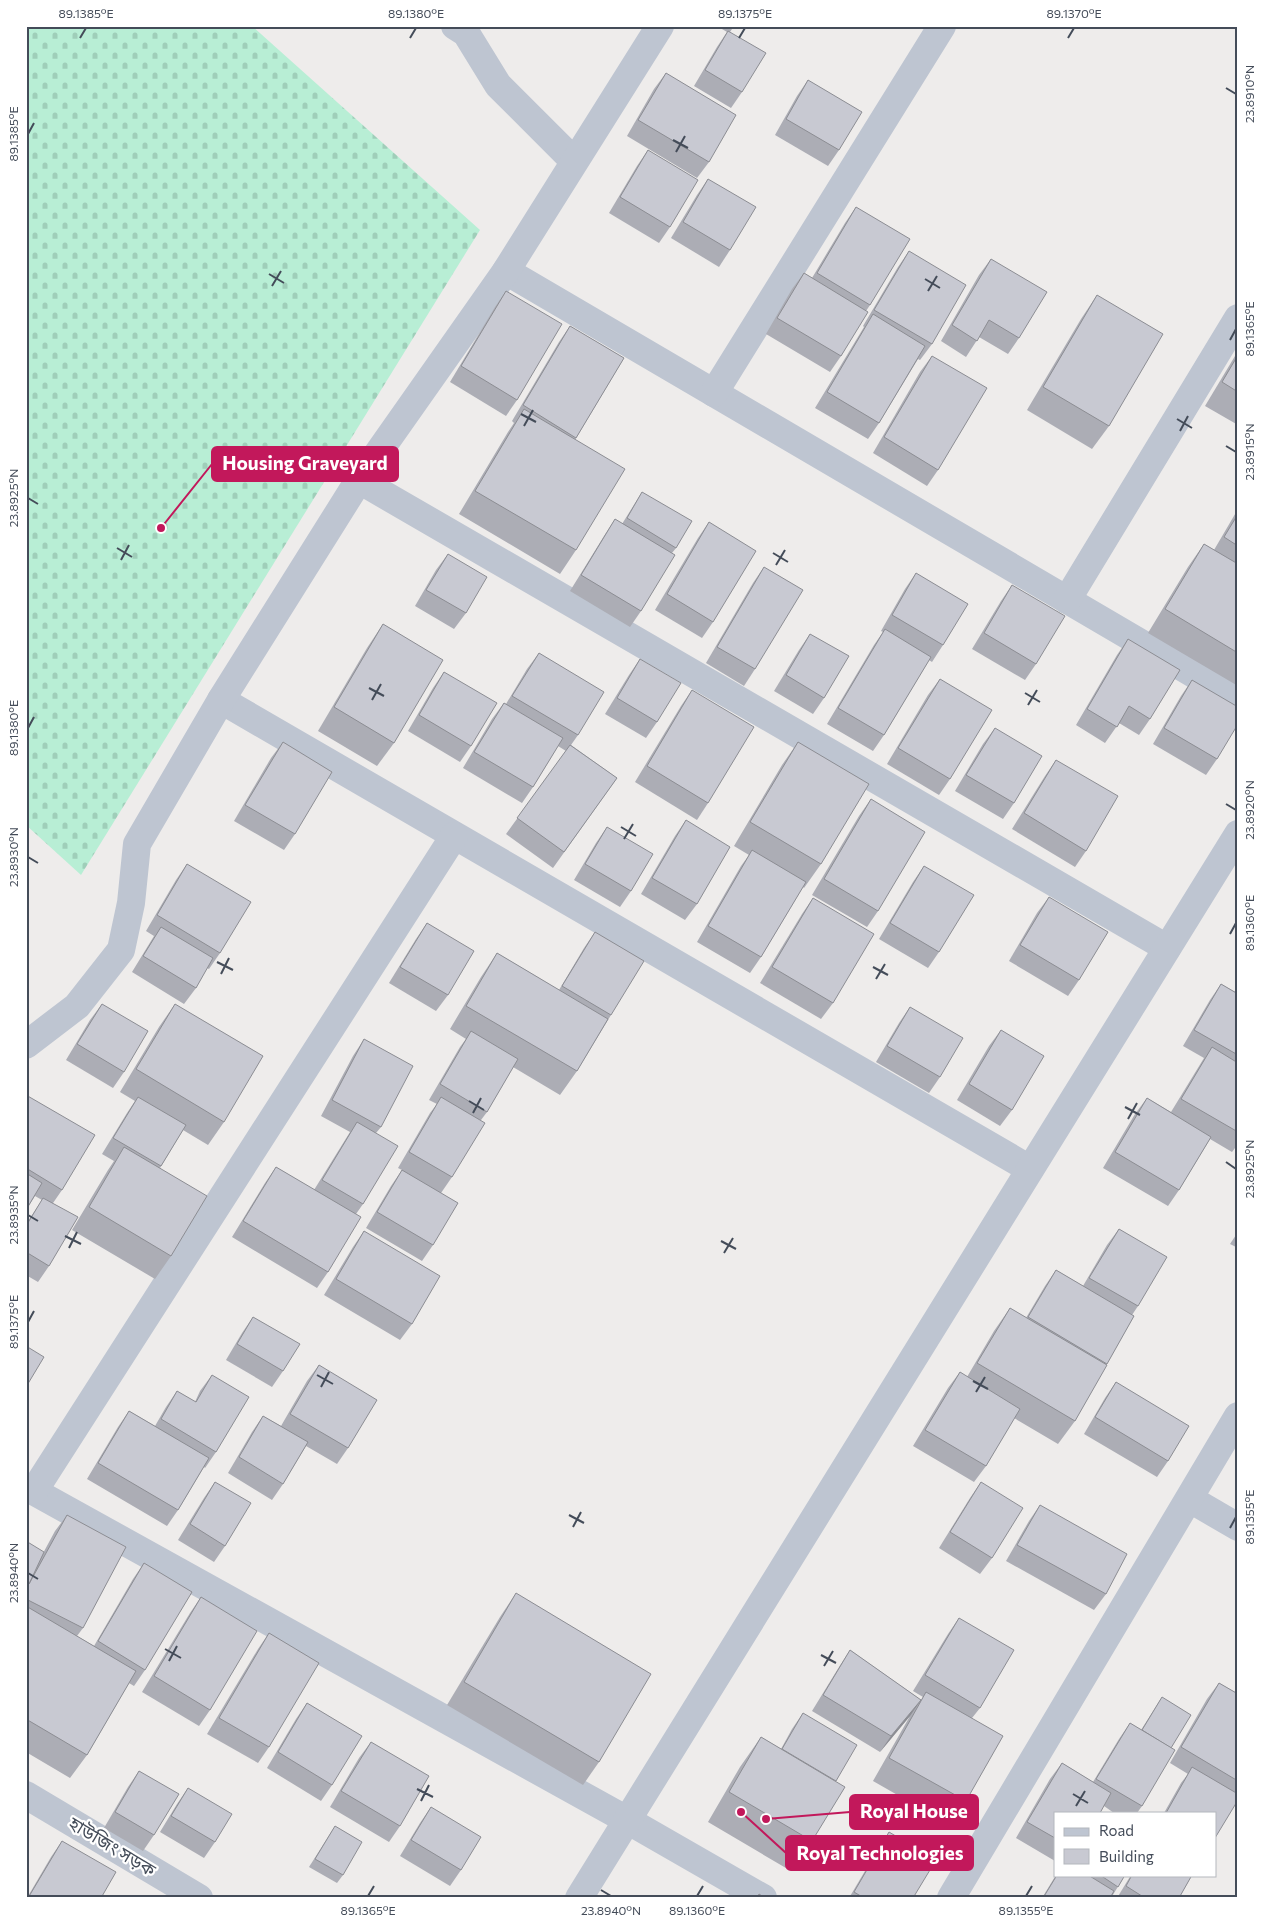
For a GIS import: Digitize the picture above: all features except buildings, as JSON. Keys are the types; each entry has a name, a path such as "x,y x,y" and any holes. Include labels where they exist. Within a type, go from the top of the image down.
{"street":[{"path":"455,26 466,33 498,84 574,161"},
{"path":"26,1046 77,1006 121,950 132,903 138,844 221,700 359,480 506,271 660,26"},
{"path":"714,393 942,26"},
{"path":"506,271 1238,700"},
{"path":"1067,600 1238,318"},
{"path":"359,480 1167,948"},
{"path":"221,700 1030,1169"},
{"path":"579,1898 1238,834"},
{"path":"454,836 30,1489 627,1820 763,1898"},
{"path":"951,1898 1238,1416"},
{"path":"1190,1498 1238,1527"},
{"name":"হাউজিং সড়ক","path":"26,1795 198,1898"}],"green space":[{"path":"26,26 252,26 480,230 81,875 26,825"}],"place":[{"name":"Housing Graveyard","path":"161,528"},
{"name":"Royal Technologies","path":"741,1812"},
{"name":"Royal House","path":"766,1819"}]}
